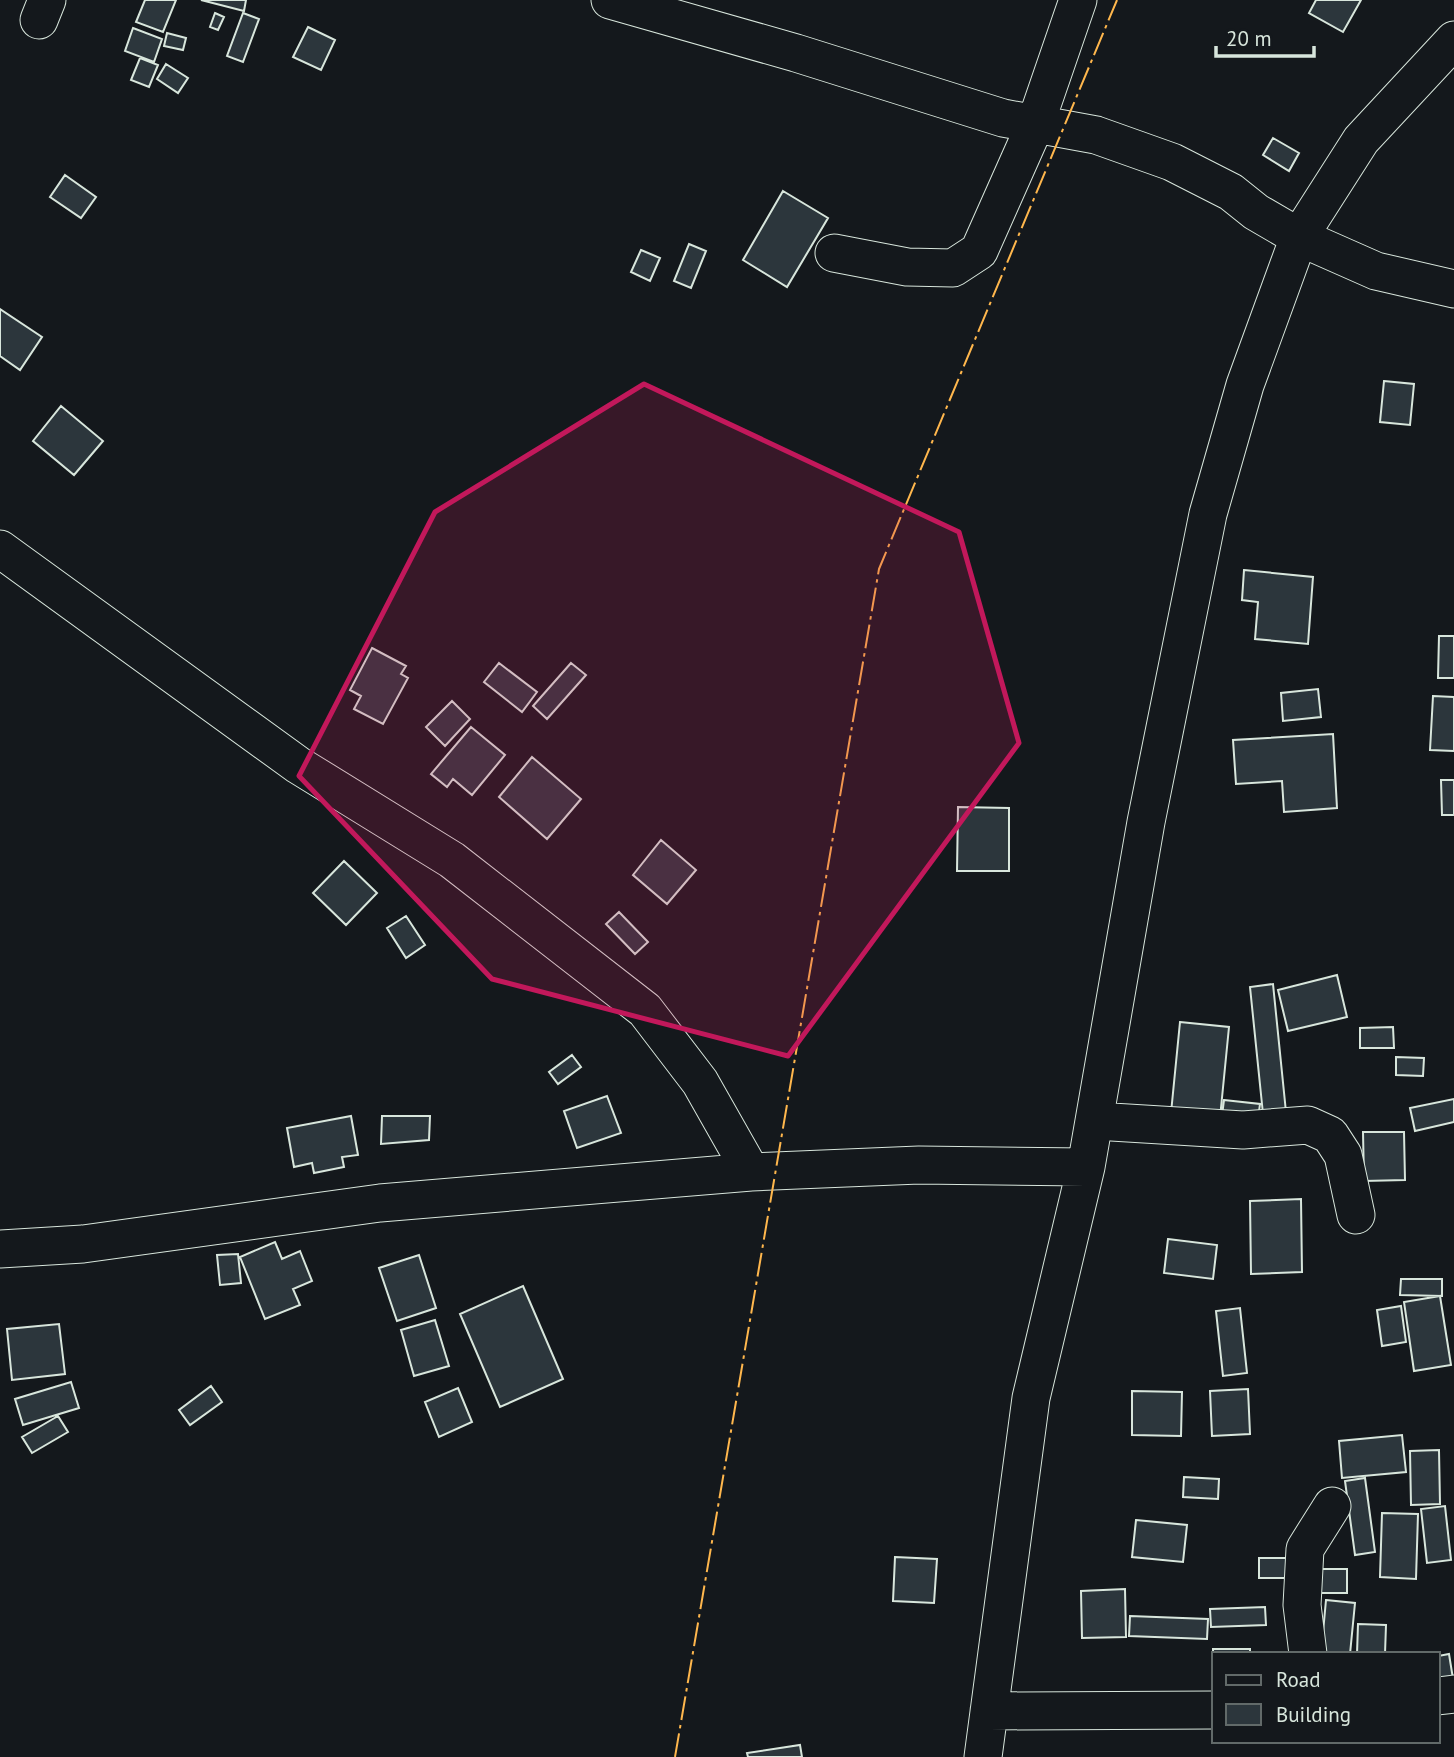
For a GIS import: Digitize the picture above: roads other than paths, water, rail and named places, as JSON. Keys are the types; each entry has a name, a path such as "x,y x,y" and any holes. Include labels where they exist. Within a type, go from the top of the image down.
{"street":[{"path":"610,0 1035,125 1096,135 1172,162 1231,192 1256,212 1299,237 1376,271 1454,289"},
{"path":"834,253 907,267 953,268 979,251 1035,125 1079,0"},
{"path":"983,1757 1031,1398 1086,1167 1146,822 1208,514 1245,386 1299,237 1362,141 1454,40"},
{"path":"0,549 298,765 452,860 645,1010 700,1082 751,1172"},
{"path":"1095,1121 1242,1130 1308,1125 1330,1135 1343,1155 1356,1214"},
{"path":"0,1250 83,1244 380,1203 751,1172 919,1165 1086,1167"},
{"path":"1308,1652 1302,1605 1304,1549 1332,1506"},
{"path":"989,1711 1212,1710"}]}
